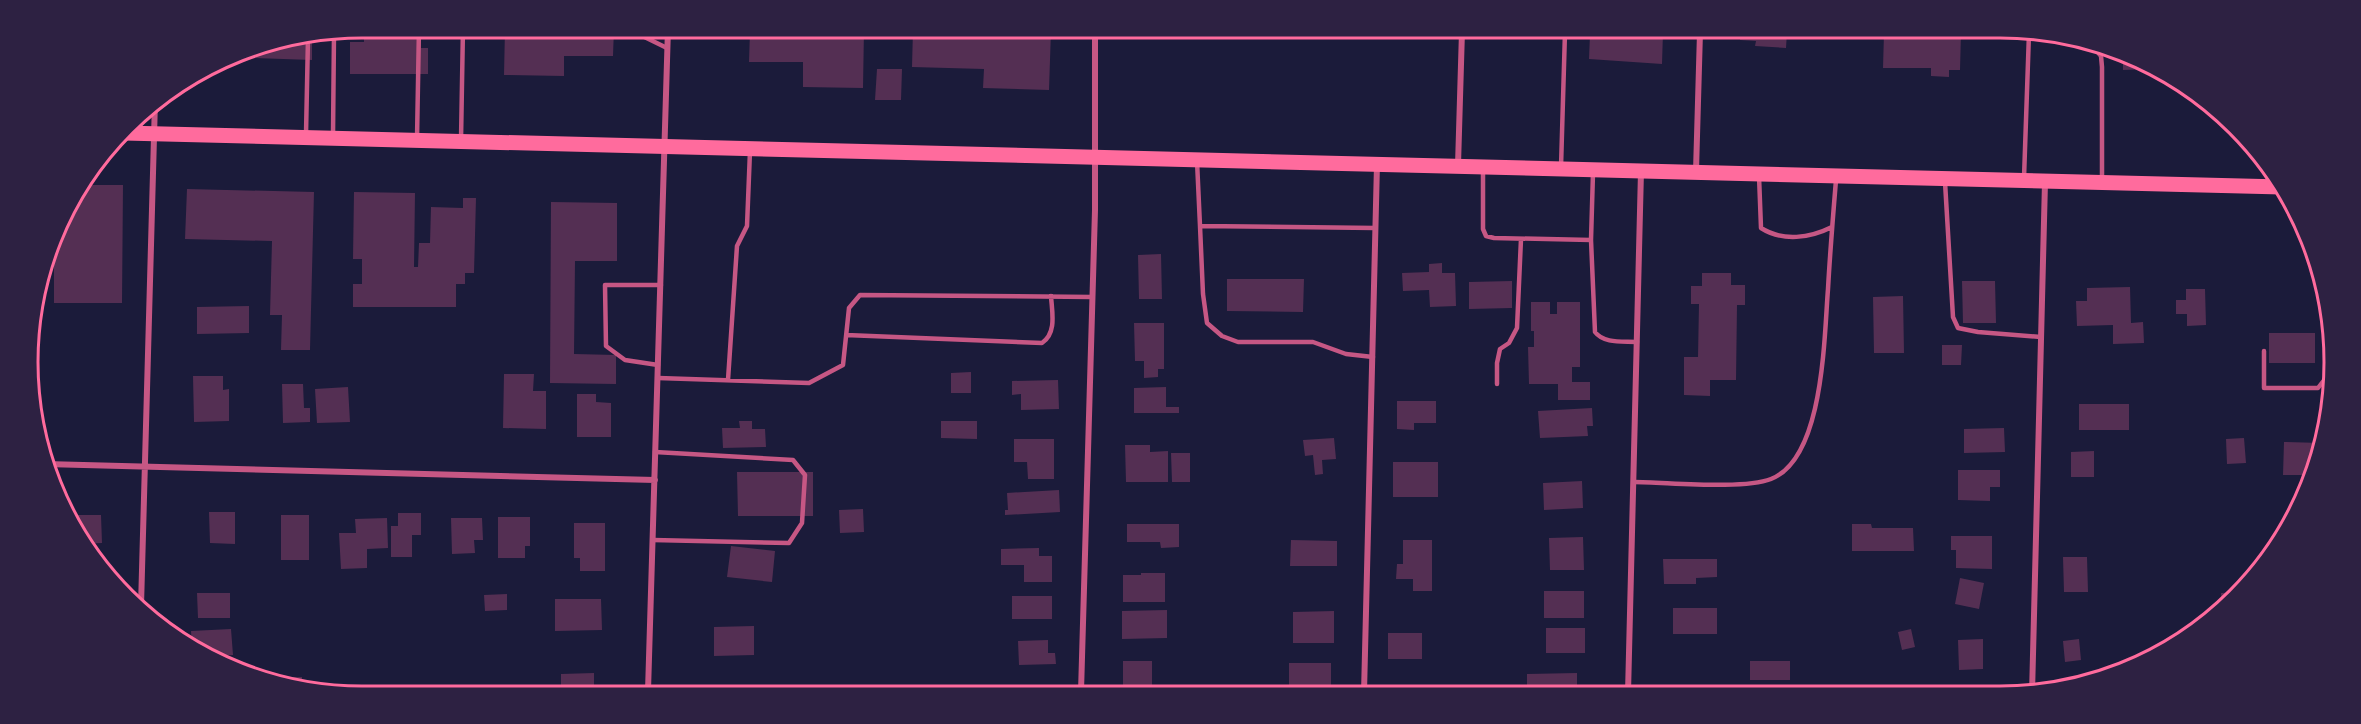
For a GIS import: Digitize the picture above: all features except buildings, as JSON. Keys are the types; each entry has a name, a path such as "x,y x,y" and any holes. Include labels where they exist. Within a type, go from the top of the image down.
{"main road":[{"path":"133,133 1197,158 2272,187"}],"street":[{"path":"648,686 668,38"},
{"path":"1081,686 1092,297 1095,38"},
{"path":"1458,165 1462,38"},
{"path":"1696,172 1700,38"},
{"path":"141,599 155,113"},
{"path":"1364,686 1377,163"},
{"path":"1628,686 1641,170"},
{"path":"2032,685 2045,181"},
{"path":"54,464 655,480"}],"lane":[{"path":"417,139 420,38"},
{"path":"461,140 463,38"},
{"path":"647,38 668,48"},
{"path":"1561,168 1565,38"},
{"path":"333,138 334,39"},
{"path":"2024,180 2029,39"},
{"path":"306,137 308,42"},
{"path":"2098,54 2102,67 2102,182"},
{"path":"728,380 737,246 747,226 750,148"},
{"path":"1197,158 1203,294 1207,323 1222,336 1238,342 1313,342 1346,354 1373,357"},
{"path":"1483,166 1483,229 1486,236 1591,240"},
{"path":"1593,169 1591,240 1595,332 1599,337 1607,340 1637,342"},
{"path":"1759,173 1761,228 1772,235 1794,238 1818,234 1832,227"},
{"path":"1634,482 1743,484 1772,479 1794,461 1810,428 1821,384 1836,176"},
{"path":"1944,178 1953,317 1958,328 1978,332 2041,337"},
{"path":"1200,226 1375,228"},
{"path":"1497,384 1500,349 1509,342 1517,328 1521,238"},
{"path":"658,364 625,360 606,346 605,285 661,285"},
{"path":"658,378 809,383 843,365 849,308 860,295 1092,297"},
{"path":"846,335 1042,343 1048,338 1052,329 1051,296"},
{"path":"2264,351 2264,388 2318,388 2323,381"},
{"path":"653,540 789,543 802,523 805,475 793,460 655,452"}]}
